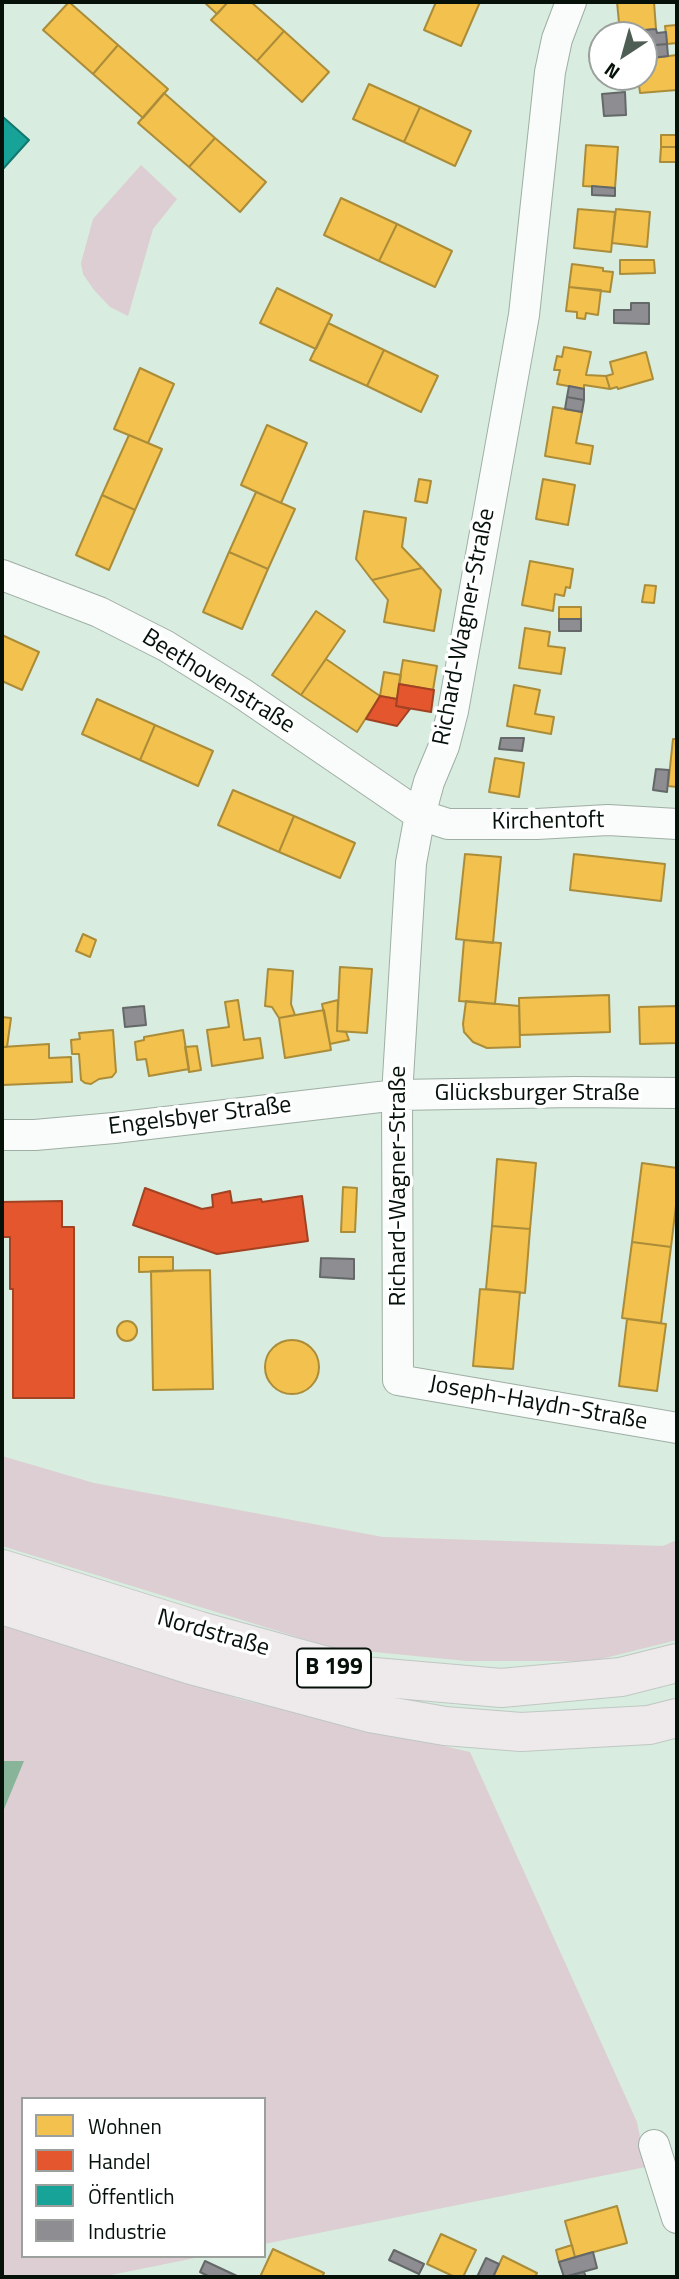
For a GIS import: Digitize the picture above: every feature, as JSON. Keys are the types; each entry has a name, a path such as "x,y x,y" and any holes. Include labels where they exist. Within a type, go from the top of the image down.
{"main road":[{"name":"Nordstraße","path":"2,1569 200,1631 363,1676 501,1688 621,1677 677,1663"},
{"name":"Nordstraße","path":"2,1605 191,1665 369,1713 445,1726 521,1732 649,1725 677,1718"}],"street":[{"name":"Richard-Wagner-Straße","path":"398,1380 397,1095 411,863 429,782 444,746 453,711 524,315 550,72 557,39 571,2"},
{"name":"Beethovenstraße","path":"2,575 99,612 166,646 240,692 420,815"},
{"name":"Kirchentoft","path":"420,815 448,824 537,824 608,820 677,824"},
{"name":"Glücksburger Straße","path":"397,1095 575,1092 677,1094"},
{"name":"Engelsbyer Straße","path":"2,1135 114,1128 397,1095"},
{"name":"Joseph-Haydn-Straße","path":"398,1380 677,1428"},
{"path":"654,2146 677,2218"}],"shaded area":[{"path":"141,165 177,199 153,229 128,316 110,307 94,290 83,274 81,263 93,219"},
{"path":"2,1456 94,1483 383,1537 663,1546 677,1540 677,1640 593,1661 467,1661 333,1648 2,1546"},
{"path":"2,1623 242,1700 470,1752 637,2122 646,2167 266,2244 266,2097 21,2097 21,2258 195,2258 101,2277 2,2277"},
{"path":"2,1761 24,1761 2,1814"}],"building: Wohnen":[{"path":"69,2 118,45 93,74 43,30"},
{"path":"204,2 228,2 217,14"},
{"path":"228,2 251,2 284,31 257,61 211,20"},
{"path":"436,2 480,2 461,46 424,30"},
{"path":"617,2 654,2 655,21 619,21"},
{"path":"677,25 677,43 667,44 665,26"},
{"path":"284,31 329,72 302,102 257,61"},
{"path":"118,45 168,89 143,118 93,74"},
{"path":"677,55 677,90 640,93 658,91 658,57"},
{"path":"369,84 420,107 404,142 353,119"},
{"path":"164,93 215,138 189,167 138,123"},
{"path":"420,107 471,131 455,166 404,142"},
{"path":"661,135 677,135 677,147 661,147"},
{"path":"215,138 266,182 240,212 189,167"},
{"path":"586,145 618,147 615,188 583,186"},
{"path":"661,147 677,147 677,162 660,162"},
{"path":"341,198 397,224 379,261 324,235"},
{"path":"578,209 615,212 611,252 574,248"},
{"path":"616,209 650,212 647,247 612,243"},
{"path":"397,224 452,251 435,287 379,261"},
{"path":"620,260 654,260 655,273 620,274"},
{"path":"572,264 613,272 610,292 569,287"},
{"path":"569,287 601,290 598,315 586,313 585,319 577,318 577,312 566,311"},
{"path":"277,288 332,315 316,349 260,323"},
{"path":"328,323 384,350 367,386 310,360"},
{"path":"564,347 591,352 586,375 606,376 610,389 584,385 584,389 557,384 560,370 554,370 557,356 562,357"},
{"path":"384,350 438,376 421,412 367,386"},
{"path":"646,352 653,379 610,389 606,376 613,374 610,362"},
{"path":"140,368 174,384 148,443 114,429"},
{"path":"553,407 582,412 576,443 593,446 590,464 545,456"},
{"path":"267,425 307,443 281,503 241,485"},
{"path":"129,435 162,449 135,510 102,495"},
{"path":"419,479 431,481 427,503 415,501"},
{"path":"543,479 575,485 568,525 536,519"},
{"path":"256,492 295,509 268,569 229,552"},
{"path":"102,495 135,510 109,570 76,555"},
{"path":"364,511 406,518 402,547 422,568 372,580 356,559"},
{"path":"229,552 268,569 242,629 203,612"},
{"path":"530,561 573,569 570,588 566,587 564,596 555,594 553,611 522,605"},
{"path":"422,568 441,590 434,631 384,622 388,600 372,580"},
{"path":"645,585 656,586 654,603 642,602"},
{"path":"559,607 581,607 581,619 559,619"},
{"path":"316,611 345,631 301,695 272,675"},
{"path":"525,628 550,632 548,646 565,648 561,674 519,668"},
{"path":"2,635 39,652 22,690 2,681"},
{"path":"326,659 380,696 357,732 301,695"},
{"path":"403,660 437,666 433,690 399,684"},
{"path":"384,672 401,675 397,699 380,696"},
{"path":"514,685 540,690 535,714 554,717 551,734 507,726"},
{"path":"97,699 155,725 140,760 82,734"},
{"path":"155,725 213,751 198,786 140,760"},
{"path":"673,739 677,739 677,787 668,786"},
{"path":"495,758 524,763 519,797 489,792"},
{"path":"233,790 294,816 279,852 218,825"},
{"path":"294,816 355,843 340,878 279,852"},
{"path":"465,854 501,857 493,943 456,939"},
{"path":"574,854 665,864 661,901 570,890"},
{"path":"83,934 96,940 90,957 76,951"},
{"path":"464,940 501,943 495,1004 459,1001"},
{"path":"340,967 372,969 367,1033 337,1031"},
{"path":"268,969 293,971 291,1004 295,1015 279,1018 272,1007 265,1006"},
{"path":"609,995 610,1032 520,1035 519,998"},
{"path":"238,1000 244,1040 260,1038 263,1058 212,1066 207,1030 229,1027 225,1002"},
{"path":"338,1000 337,1031 346,1032 349,1040 330,1044 322,1004"},
{"path":"466,1001 519,1006 520,1047 487,1048 473,1042 464,1032"},
{"path":"677,1006 677,1043 640,1044 639,1007"},
{"path":"324,1010 331,1050 285,1058 279,1018"},
{"path":"2,1017 11,1018 7,1047 2,1047"},
{"path":"113,1030 116,1072 112,1077 99,1079 91,1084 85,1083 81,1080 79,1054 72,1054 71,1040 80,1039 79,1033"},
{"path":"183,1030 189,1069 149,1076 146,1059 137,1060 135,1042 144,1040 144,1037"},
{"path":"49,1044 49,1058 71,1057 72,1082 3,1085 2,1047"},
{"path":"197,1046 201,1070 189,1072 185,1047"},
{"path":"497,1159 536,1163 530,1229 492,1226"},
{"path":"642,1163 677,1168 677,1197 671,1247 632,1242"},
{"path":"343,1187 357,1188 355,1232 341,1232"},
{"path":"492,1226 530,1229 525,1293 486,1289"},
{"path":"632,1242 671,1247 661,1323 622,1318"},
{"path":"139,1257 173,1257 173,1271 139,1272"},
{"path":"210,1270 213,1389 153,1390 151,1271"},
{"path":"480,1289 520,1292 513,1369 473,1366"},
{"path":"627,1319 666,1324 657,1391 619,1386"},
{"path":"127,1321 134,1324 137,1331 134,1338 127,1341 120,1338 117,1331 120,1324"},
{"path":"292,1340 311,1348 319,1367 311,1386 292,1394 273,1386 265,1367 273,1348"},
{"path":"617,2206 627,2243 575,2257 565,2221"},
{"path":"441,2234 476,2250 463,2277 455,2277 427,2264"},
{"path":"572,2245 575,2257 559,2262 556,2250"},
{"path":"273,2249 324,2273 322,2277 260,2277"},
{"path":"503,2256 537,2273 535,2277 493,2277"}],"building: Handel":[{"path":"399,684 434,690 431,712 396,706"},
{"path":"380,696 397,699 396,706 410,709 397,726 366,719"},
{"path":"145,1188 202,1209 213,1207 212,1195 230,1191 232,1203 302,1196 308,1241 217,1254 133,1225"},
{"path":"62,1201 62,1227 74,1227 74,1398 13,1398 13,1289 10,1289 10,1237 2,1237 2,1202"}],"building: Öffentlich":[{"path":"3,117 29,140 2,170 2,119"}],"building: Industrie":[{"path":"666,32 667,44 658,45 658,33"},
{"path":"667,44 668,56 658,57 658,45"},
{"path":"625,92 626,115 604,116 602,94"},
{"path":"592,186 615,188 615,196 592,195"},
{"path":"631,303 649,303 649,324 614,323 614,310 631,310"},
{"path":"569,386 584,389 584,400 567,397"},
{"path":"567,397 584,400 582,412 565,409"},
{"path":"559,619 581,619 581,631 559,631"},
{"path":"501,738 524,738 522,751 499,749"},
{"path":"656,769 669,770 667,792 653,790"},
{"path":"144,1006 146,1025 125,1027 123,1008"},
{"path":"321,1258 354,1259 354,1279 320,1277"},
{"path":"394,2250 424,2264 419,2274 389,2260"},
{"path":"593,2252 597,2268 564,2277 559,2262"},
{"path":"486,2258 499,2264 493,2277 477,2277"},
{"path":"205,2261 237,2276 210,2277 200,2272"},
{"path":"584,2272 586,2277 564,2277"}]}
